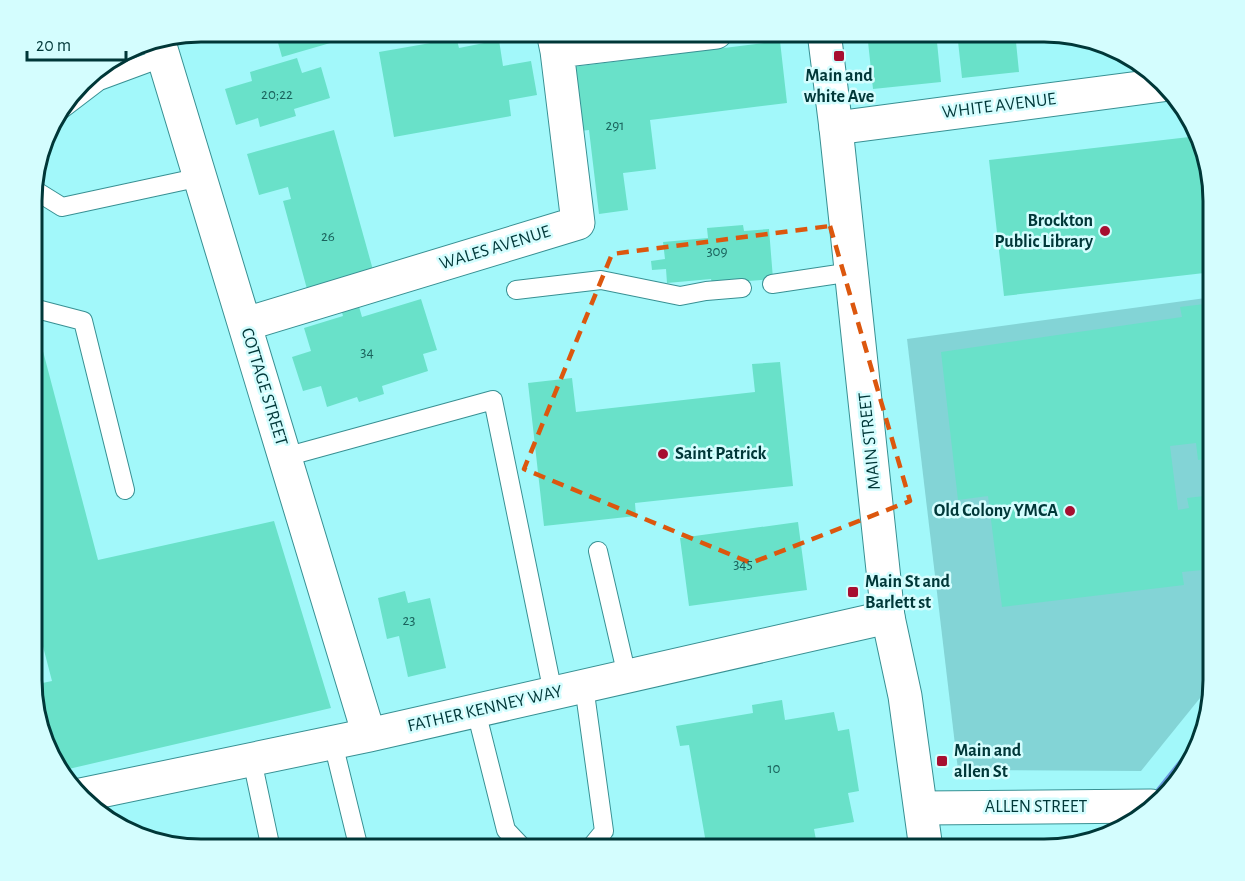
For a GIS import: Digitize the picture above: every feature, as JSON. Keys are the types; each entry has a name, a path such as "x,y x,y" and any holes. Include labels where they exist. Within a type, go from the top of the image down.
{"street":[{"name":"WALES AVENUE","path":"246,324 578,223 555,42"},
{"name":"MAIN STREET","path":"825,42 888,616 904,696 925,839"},
{"name":"COTTAGE STREET","path":"161,48 369,735"},
{"name":"WHITE AVENUE","path":"836,128 1153,86"},
{"name":"FATHER KENNEY WAY","path":"90,793 333,743 888,616"},
{"name":"ALLEN STREET","path":"921,808 1140,806"}],"lane":[{"path":"91,87 161,48"},
{"path":"42,195 62,207 201,177"},
{"path":"772,284 852,272"},
{"path":"516,290 601,280 680,296 742,288"},
{"path":"42,310 83,321 125,490"},
{"path":"285,456 493,400 604,831 597,839"},
{"path":"598,551 627,676"},
{"path":"476,711 506,830 515,839"},
{"path":"333,743 357,839"},
{"path":"252,760 269,839"}],"highlighted area":[{"path":"830,226 910,501 751,563 524,469 612,254"}],"shaded area":[{"name":"Old Colony YMCA","path":"1203,298 1203,690 1202,695 1141,771 958,770 907,339"}],"building":[{"path":"278,42 334,42 282,57"},
{"path":"436,42 458,42 459,48 499,42 503,66 531,61 537,95 509,100 511,116 394,137 379,52"},
{"path":"780,42 787,103 650,120 656,169 623,173 628,210 599,214 589,130 580,131 572,67"},
{"path":"868,42 937,42 941,82 873,89"},
{"path":"958,42 1016,42 1019,72 962,78"},
{"path":"297,58 302,73 321,67 330,98 294,109 296,116 260,127 258,118 236,125 225,89 252,81 250,72"},
{"path":"334,130 373,270 307,289 283,201 291,199 288,187 259,195 247,154"},
{"name":"Brockton Public Library","path":"1190,137 1198,160 1203,191 1203,273 1004,296 989,160"},
{"path":"743,225 744,231 769,229 773,279 712,284 711,279 667,283 666,269 652,270 651,261 665,259 663,242 708,238 707,228"},
{"path":"421,299 437,350 423,354 428,371 382,386 384,394 359,402 357,397 327,407 321,386 303,391 292,357 311,351 304,328 343,316 341,309 358,303 362,317"},
{"path":"1203,304 1203,459 1198,460 1196,443 1170,446 1178,510 1189,508 1187,498 1203,496 1203,570 1182,572 1184,585 1002,607 988,496 958,500 941,352 1182,317 1180,307"},
{"path":"42,347 98,560 274,521 331,708 70,769 54,741 47,721 42,683 52,681 42,643"},
{"name":"Saint Patrick","path":"780,362 793,486 635,503 636,516 544,526 528,383 572,378 576,412 755,392 752,364"},
{"path":"798,522 807,590 689,606 680,538"},
{"path":"405,591 408,603 430,598 446,668 408,677 399,636 387,639 378,598"},
{"path":"782,700 785,720 834,712 838,731 849,729 859,791 848,793 854,822 814,829 816,839 705,839 689,745 680,746 676,726 753,713 752,705"}],"place":[{"name":"Main and white Ave","path":"839,56"},
{"name":"Brockton Public Library","path":"1105,231"},
{"name":"Saint Patrick","path":"663,454"},
{"name":"Old Colony YMCA","path":"1070,511"},
{"name":"Main St and Barlett st","path":"853,592"},
{"name":"Main and allen St","path":"942,761"}]}
